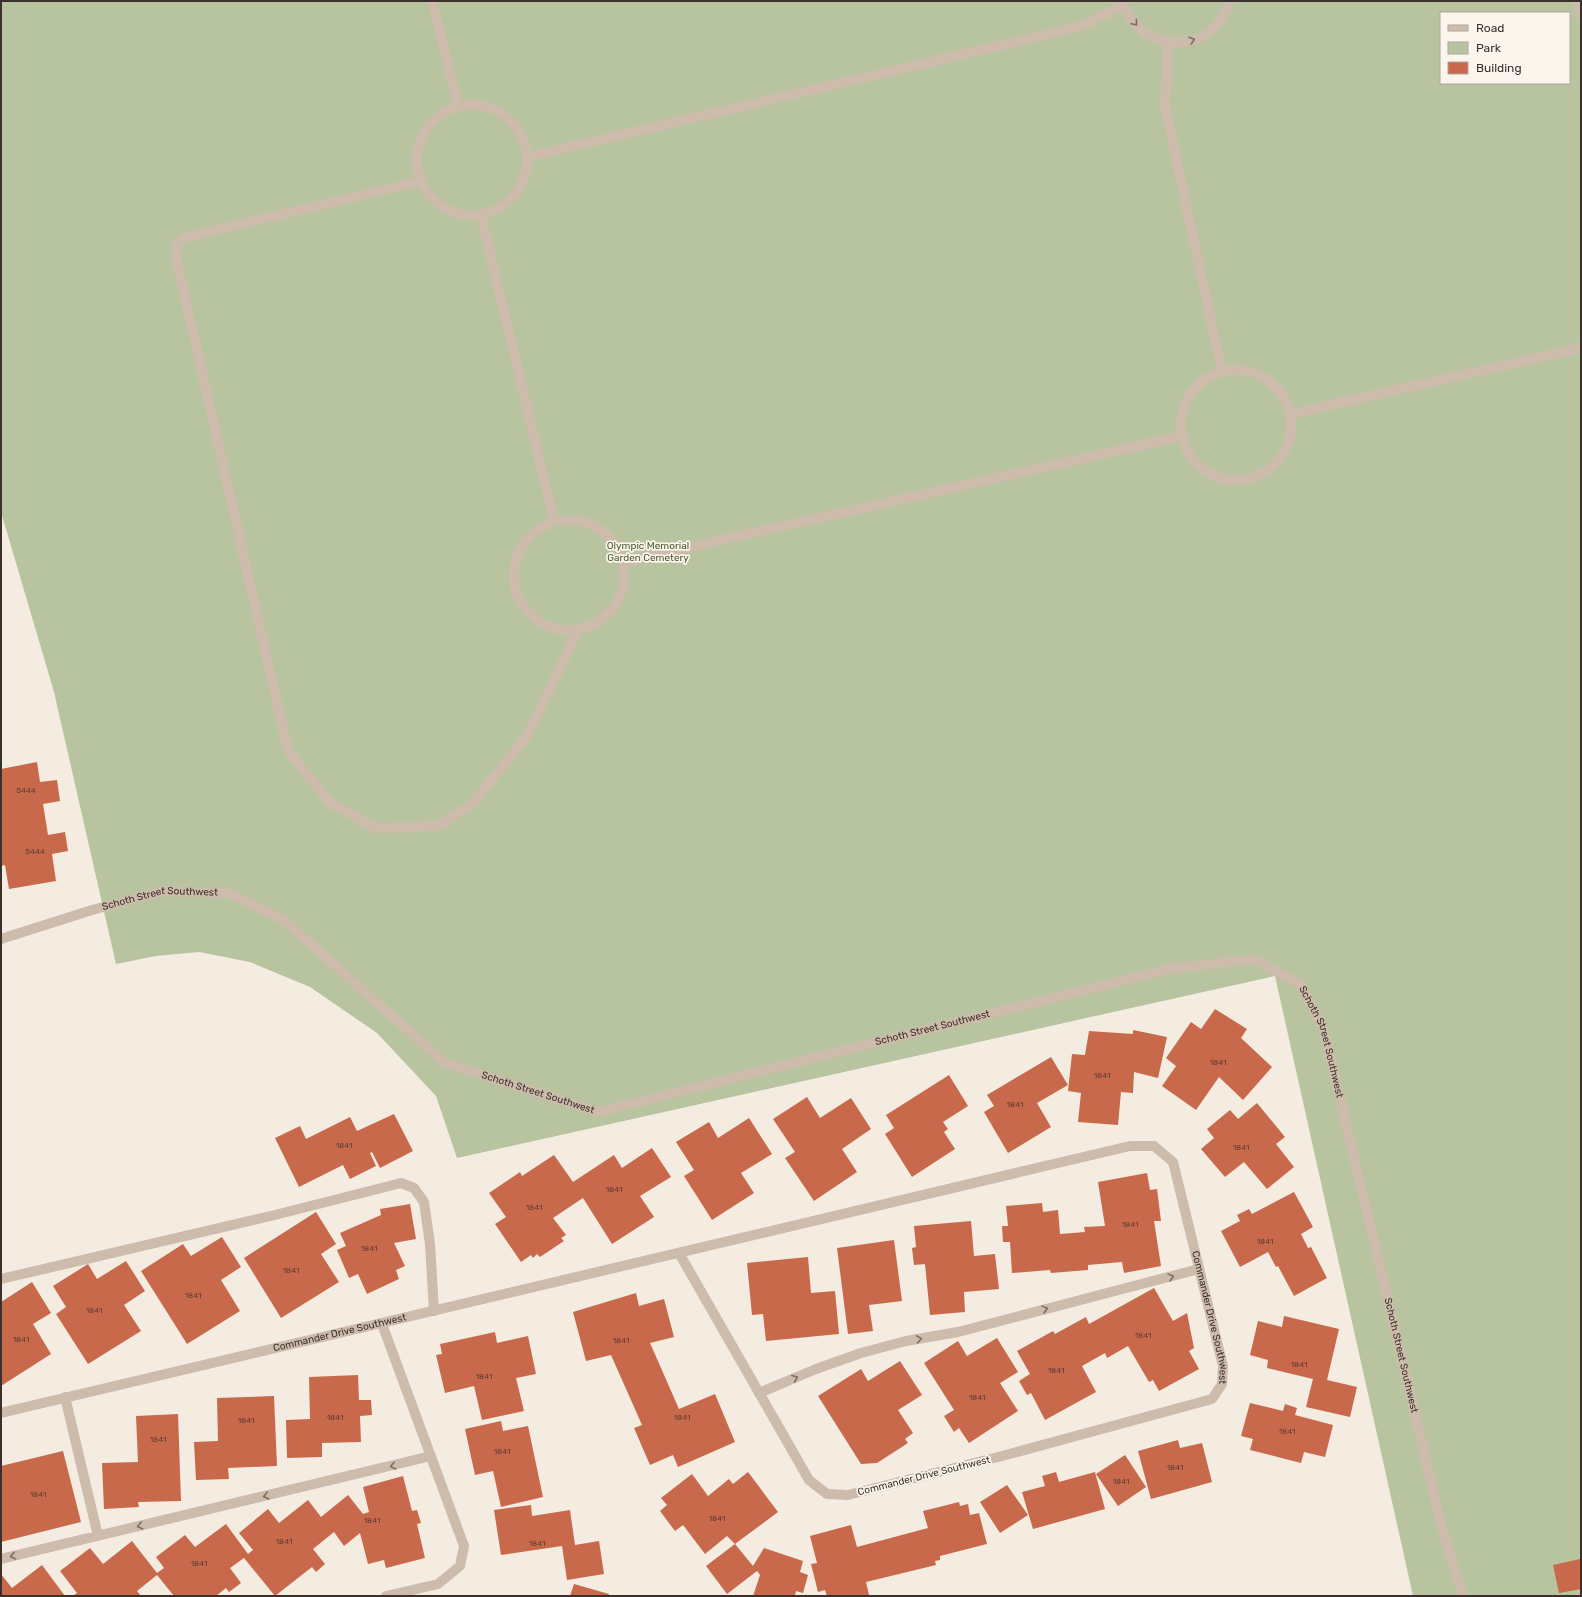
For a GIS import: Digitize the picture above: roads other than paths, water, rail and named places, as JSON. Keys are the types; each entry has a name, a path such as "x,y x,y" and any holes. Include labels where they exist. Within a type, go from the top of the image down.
{"street":[{"path":"432,1 458,107"},
{"path":"527,157 1082,26 1123,3 1131,19 1141,30 1154,38 1168,42 1186,42 1202,36 1216,26 1226,12 1230,1"},
{"path":"1578,1 1581,16"},
{"path":"1168,42 1165,106 1222,372"},
{"path":"474,105 490,108 504,116 516,127 523,141 527,157 526,170 522,183 515,195 494,211 481,215 462,215 445,209 430,197 421,181 417,168 417,155 420,142 425,130 434,119 458,107 474,105"},
{"path":"421,181 186,237 176,245 177,262 288,751 329,802 376,828 438,826 474,802 527,736 578,629"},
{"path":"481,215 554,521"},
{"path":"1290,414 1581,348"},
{"path":"1239,370 1256,373 1271,382 1284,396 1290,414 1292,422 1291,436 1284,454 1270,469 1244,480 1224,480 1214,476 1198,465 1189,454 1182,436 1181,424 1185,405 1194,389 1208,377 1222,372 1239,370"},
{"path":"623,562 1182,436"},
{"path":"571,520 587,522 601,531 613,542 621,554 623,562 624,576 620,594 610,611 596,623 578,629 562,630 546,625 532,616 521,603 515,587 514,570 517,554 526,540 538,528 554,521 571,520"},
{"name":"Schoth Street Southwest","path":"1,939 92,910 163,891 228,893 285,921 445,1063 598,1112 1168,969 1254,959 1300,984 1323,1027 1442,1528 1463,1596"},
{"name":"Commander Drive Southwest","path":"1,1413 1130,1146 1154,1146 1173,1162 1223,1366 1222,1384 1212,1399 1002,1456 848,1495 827,1494 809,1480 679,1253"},
{"path":"1,1279 275,1215 400,1183 414,1188 424,1202 430,1244 434,1311"},
{"path":"759,1393 816,1369 861,1353 906,1341 958,1332 1199,1269"},
{"path":"382,1324 464,1546 460,1566 438,1584 386,1596"},
{"path":"65,1398 98,1536"},
{"path":"1,1559 431,1456"}],"park label":[{"name":"Olympic Memorial Garden Cemetery","path":"648,552"}]}
